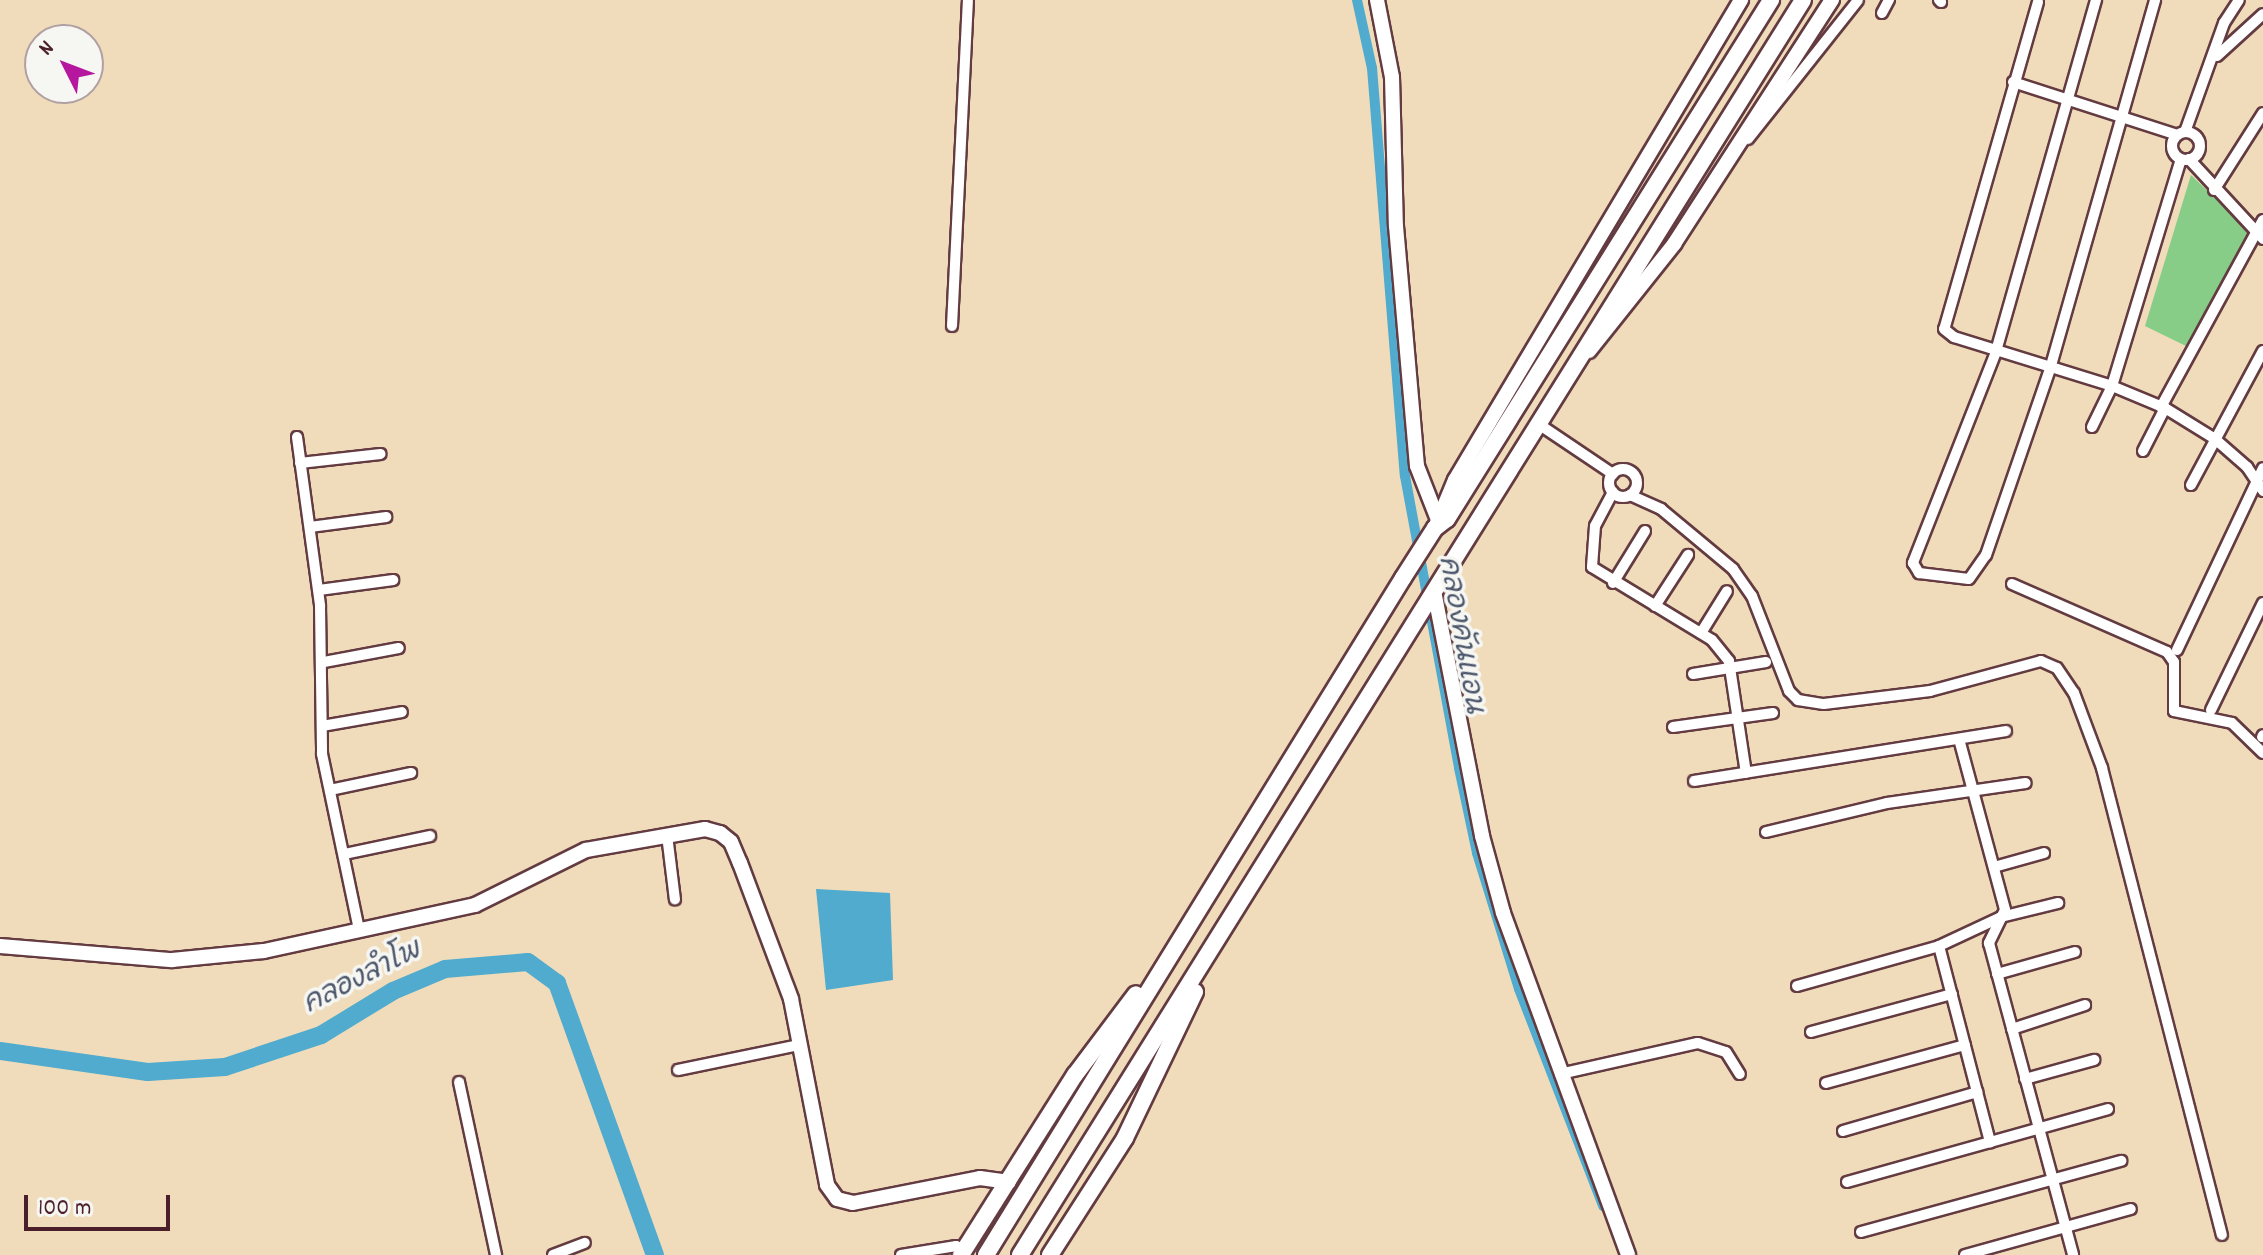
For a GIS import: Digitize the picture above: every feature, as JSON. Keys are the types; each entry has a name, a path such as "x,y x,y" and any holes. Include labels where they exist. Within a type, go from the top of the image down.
{"main road":[{"path":"986,1255 1403,578 1771,0"},
{"path":"1020,1255 1433,599 1803,0"},
{"path":"962,1253 1060,1099 1200,909"},
{"path":"1050,1255 1114,1155 1187,1009 1206,956"},
{"path":"1060,1099 1071,1098 1077,1108"},
{"path":"1089,1146 1109,1143 1114,1155"}],"street":[{"path":"952,326 968,0"},
{"path":"1377,0 1392,77 1396,226 1414,437 1422,487 1435,527"},
{"path":"1435,527 1738,0"},
{"path":"1575,367 1647,281 1834,0"},
{"path":"1734,153 1774,112 1858,0"},
{"path":"1882,13 1889,0"},
{"path":"2096,0 1996,352 1913,563 1919,573 1974,577 2050,369 2155,0"},
{"path":"2239,0 2224,23 2217,56 2172,146 2259,236"},
{"path":"2038,2 1943,322 1948,334 1996,352 2112,386 2163,408 2215,439 2260,486"},
{"path":"2217,56 2263,14"},
{"path":"2013,82 2124,114 2181,133 2200,144 2185,159 2112,386 2092,427"},
{"path":"2214,190 2263,113"},
{"path":"2143,451 2163,408 2259,236 2263,220"},
{"path":"2191,485 2263,351"},
{"path":"1540,425 1613,474"},
{"path":"297,437 319,590 324,662 322,726 330,790 359,930"},
{"path":"300,463 380,454"},
{"path":"2177,650 2260,486 2263,468"},
{"path":"1613,474 1624,469 1635,475 1636,488 1630,495"},
{"path":"1613,474 1613,492 1595,526 1590,552 1592,567 1613,583 1701,633 1731,668 1746,773"},
{"path":"1613,492 1630,495 1661,509 1733,569 1752,596 1789,691 1798,700 1824,704 1930,691 2041,661 2057,668 2074,693 2102,768 2222,1235"},
{"path":"310,527 386,517"},
{"path":"1613,583 1645,531"},
{"path":"1655,606 1688,555"},
{"path":"319,590 393,580"},
{"path":"2012,584 2167,652 2174,662 2174,711 2232,723 2263,753"},
{"path":"1701,633 1727,591"},
{"path":"1433,599 1489,866 1560,1074 1628,1255"},
{"path":"2211,710 2263,603"},
{"path":"324,662 399,648"},
{"path":"1693,674 1766,662"},
{"path":"322,726 402,712"},
{"path":"1673,727 1773,713"},
{"path":"1694,781 2006,731"},
{"path":"1959,739 2005,910 1989,943 2073,1255"},
{"path":"330,790 411,773"},
{"path":"1766,832 1887,803 2026,783"},
{"path":"0,946 172,960 264,951 475,905 586,850 705,829 731,842 791,999 827,1185 837,1199 853,1203 980,1178 1009,1182"},
{"path":"667,835 675,900"},
{"path":"344,854 430,836"},
{"path":"1994,867 2044,853"},
{"path":"1797,986 1939,946 2001,917 2058,903"},
{"path":"1939,946 1990,1142"},
{"path":"1997,974 2075,952"},
{"path":"1811,1032 1952,994"},
{"path":"2012,1029 2085,1005"},
{"path":"1560,1074 1698,1043 1726,1052 1740,1074"},
{"path":"678,1070 799,1045"},
{"path":"1826,1083 1965,1045"},
{"path":"2025,1079 2094,1060"},
{"path":"459,1082 496,1255"},
{"path":"1843,1131 1977,1092"},
{"path":"1847,1182 2108,1109"},
{"path":"1861,1232 2121,1161"},
{"path":"1965,1255 2131,1209"},
{"path":"553,1255 585,1243"},
{"path":"901,1255 956,1246 962,1253"}],"green space":[{"path":"2191,175 2250,232 2190,348 2145,326"}],"water":[{"path":"816,889 890,893 893,980 826,990"}],"waterway":[{"name":"คลองคันแอน","path":"1357,0 1372,68 1405,476 1459,768 1477,853 1519,989 1603,1206"},
{"name":"คลองลำโพ","path":"0,1051 148,1072 225,1067 321,1035 393,991 445,969 528,962 557,983 655,1255"}]}
